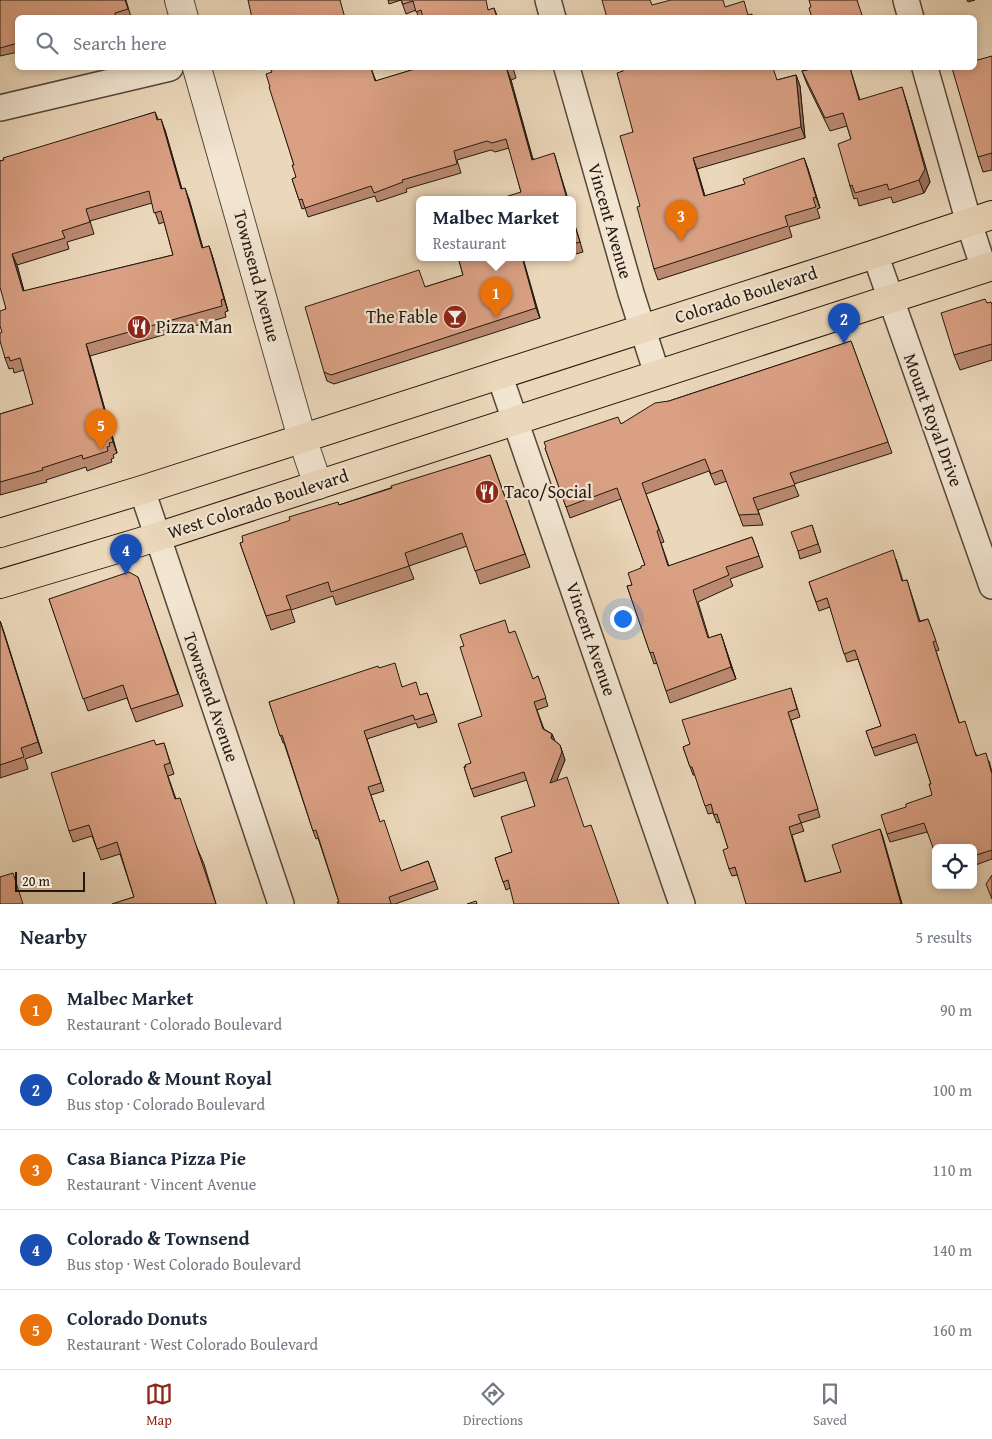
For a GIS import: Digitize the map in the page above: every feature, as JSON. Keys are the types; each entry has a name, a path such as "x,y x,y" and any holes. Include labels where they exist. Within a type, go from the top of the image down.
{"main road":[{"name":"Colorado Boulevard","path":"499,374 875,254 980,218"},
{"path":"515,421 988,268"},
{"path":"0,533 142,490 499,374"},
{"name":"West Colorado Boulevard","path":"0,584 157,537 515,421"}],"street":[{"path":"179,0 183,15"},
{"path":"548,0 552,15"},
{"path":"906,0 910,15"},
{"path":"0,108 162,70"},
{"name":"Townsend Avenue","path":"198,70 302,438 318,484"},
{"name":"Vincent Avenue","path":"568,70 641,328 656,374"},
{"path":"926,70 980,218 988,268"},
{"name":"Mount Royal Drive","path":"875,254 992,586"},
{"name":"Vincent Avenue","path":"499,374 682,904"},
{"name":"Townsend Avenue","path":"142,490 281,904"}],"building":[{"path":"0,0 125,0 128,9 115,13 115,15 15,15 15,44 0,48"},
{"path":"248,0 340,0 344,15 251,15"},
{"path":"401,0 486,0 488,10 494,8 496,15 422,15 421,10 416,12 413,1 403,4"},
{"path":"602,0 650,0 652,5 671,0 723,0 725,7 744,1 748,15 606,15"},
{"path":"809,0 857,0 862,15 811,15 809,8 811,7"},
{"path":"992,56 992,153 978,157 953,70 977,70 977,60"},
{"path":"271,70 372,70 375,81 412,70 507,70 532,160 554,153 566,196 508,196 521,192 506,139 492,143 487,141 454,151 457,164 402,180 403,182 374,193 371,186 305,208 302,199 299,200 292,179 296,177 292,165 294,165 269,87 266,74 272,72"},
{"path":"774,70 777,80 796,75 801,127 693,158 704,196 745,184 743,179 804,158 816,197 813,198 816,207 785,216 788,226 654,269 637,207 640,206 620,136 633,132 617,73 623,71"},
{"path":"851,70 859,100 902,87 925,169 919,180 889,190 887,184 855,193 852,185 850,186 838,144 851,139 843,113 825,118 802,71"},
{"path":"155,112 157,120 161,119 181,189 185,188 202,248 209,246 224,299 221,300 222,306 86,344 113,442 109,443 108,451 83,459 82,455 42,468 43,470 0,482 0,414 33,404 20,358 10,361 9,357 5,358 0,341 0,333 2,332 0,311 6,309 0,287 0,161 4,160 3,158","holes":["149,191 154,213 161,211 173,255 23,291 12,254 65,238 62,231 90,222 86,209"]},
{"path":"576,230 580,242 576,243"},
{"path":"459,261 523,261 536,308 331,375 324,372 305,307 419,270 425,287 463,275"},
{"path":"985,299 987,303 991,302 992,305 992,344 954,355 941,313"},
{"path":"851,341 888,442 790,473 795,485 753,498 759,514 739,515 722,470 711,474 705,459 642,483 659,530 657,531 668,566 752,537 759,556 726,567 729,575 693,590 708,638 721,634 731,667 666,691 653,652 650,653 627,586 632,585 628,573 645,565 617,488 566,507 544,442 618,417 621,424 655,403 669,401"},
{"path":"490,455 525,554 475,571 462,533 405,553 409,566 331,592 328,582 286,596 291,609 266,616 240,543 243,542 242,536 288,521 290,520 289,517 338,502 339,505 392,488 391,486"},
{"path":"812,525 818,544 798,551 791,532"},
{"path":"893,550 902,581 907,580 919,622 928,619 936,641 933,642 959,723 965,721 976,756 986,753 992,774 992,850 977,855 977,844 932,845 924,823 887,834 881,815 906,807 906,804 932,795 929,784 931,784 915,734 872,748 866,731 881,726 855,650 844,654 827,598 816,602 809,582"},
{"path":"129,572 138,577 178,694 131,709 123,685 83,699 49,599"},
{"path":"505,620 509,633 515,631 533,679 538,676 546,698 534,702 543,729 552,734 551,738 560,745 562,752 550,783 567,777 584,827 591,825 619,904 514,904 508,880 503,882 495,858 512,852 501,817 535,806 524,772 471,789 464,767 471,763 458,724 482,716 460,647 464,646 460,635"},
{"path":"0,621 38,742 21,748 24,757 0,765"},
{"path":"395,663 402,687 416,682 420,695 427,693 434,714 415,720 413,715 364,731 381,783 368,787 380,822 384,820 401,871 428,861 435,881 389,897 391,904 338,904 337,902 339,902 316,830 313,831 282,735 280,736 269,702 378,666 379,668"},
{"path":"791,688 797,709 788,712 818,809 798,815 801,823 789,827 805,882 841,872 832,845 880,829 901,904 746,904 735,867 729,869 723,850 728,848 717,814 714,815 711,804 705,806 683,747 690,744 682,720"},
{"path":"154,740 156,745 164,743 170,763 164,765 175,799 180,798 216,904 112,904 134,897 117,842 97,849 89,825 69,831 51,773"},
{"path":"13,873 23,904 0,904 0,877"},
{"path":"992,875 992,899 986,884"}],"place":[{"name":"Casa Bianca Pizza Pie","path":"681,241"},
{"name":"The Fable","path":"455,317"},
{"name":"Malbec Market","path":"496,318"},
{"name":"Pizza Man","path":"139,327"},
{"name":"Colorado & Mount Royal","path":"844,344"},
{"name":"Colorado Donuts","path":"101,450"},
{"name":"Taco/Social","path":"487,492"},
{"name":"Colorado & Townsend","path":"126,575"}]}
